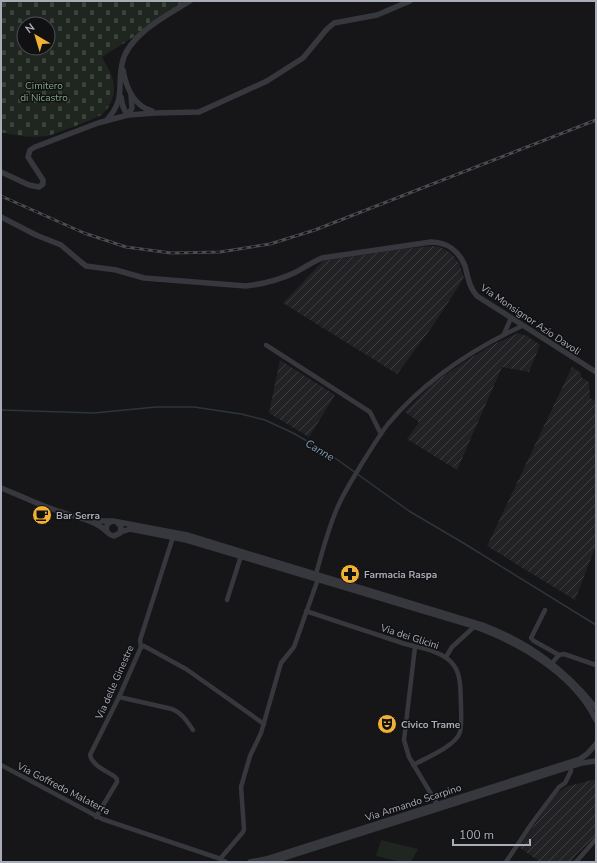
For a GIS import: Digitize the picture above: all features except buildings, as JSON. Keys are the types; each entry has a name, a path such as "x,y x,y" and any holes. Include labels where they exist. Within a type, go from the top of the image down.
{"street":[{"path":"128,115 123,108 120,95 122,63 125,54 131,45 151,26 190,1"},
{"path":"1,172 34,187 41,186 43,180 28,157 30,150 41,144 106,121 128,115 199,112 267,81 304,58 327,29 334,23 377,15 410,1"},
{"path":"122,63 124,77 130,93 132,108 128,115"},
{"path":"130,93 147,110 156,113"},
{"path":"106,121 113,113 120,95"},
{"name":"Via Monsignor Azio Davoli","path":"1,217 36,235 62,246 86,266 116,270 144,278 246,286 274,281 322,258 431,242 442,242 450,247 462,261 473,292 477,296 596,372"},
{"path":"504,334 511,318"},
{"path":"218,860 243,832 241,782 250,756 261,734 281,663 294,647 339,502 381,434 426,385 460,361 504,334 522,326"},
{"path":"266,345 370,412 381,434"},
{"path":"1,488 102,527 108,534 114,536 120,532 130,529 186,540 317,576 485,626 516,639 552,663 573,682 596,708"},
{"path":"87,521 112,521 187,536 475,626 514,643 543,662 570,685 585,702 596,720"},
{"path":"106,531 107,524 112,521"},
{"path":"118,523 121,527 120,532"},
{"name":"Via delle Ginestre","path":"96,816 117,782 114,776 94,763 90,755 119,697 141,647 140,640 173,537"},
{"path":"227,600 241,556"},
{"path":"545,610 531,638 559,655 570,655 596,665"},
{"name":"Via dei Glicini","path":"306,611 415,647 438,653 446,657 455,667 459,675 461,725 459,734 448,746 413,764"},
{"path":"446,657 452,647 475,626"},
{"path":"141,647 144,646 186,669 264,724"},
{"path":"415,647 404,740 409,757 437,804"},
{"path":"552,663 559,655"},
{"path":"119,697 172,708 185,718 193,730"},
{"name":"Via Armando Scarpino","path":"250,862 580,759 596,744"},
{"name":"Via Armando Scarpino","path":"271,862 582,763 596,762"},
{"name":"Via Goffredo Malaterra","path":"1,765 96,816 226,862"},
{"path":"506,862 532,823 559,787 565,783 571,771 570,767"},
{"path":"576,862 596,839"}],"shaded area":[{"path":"433,246 440,247 451,253 459,263 464,278 432,327 397,374 283,303 323,261"},
{"path":"518,333 527,336 540,345 529,372 502,367 457,470 407,439 419,422 405,412 432,384 490,346"},
{"path":"280,360 335,395 309,437 269,413"},
{"path":"572,367 581,373 581,377 589,382 590,398 596,401 596,545 575,600 487,546"},
{"path":"596,779 596,836 576,855 571,862 540,862 519,847 555,795 565,787"}],"green space":[{"name":"Cimitero di Nicastro","path":"190,1 102,57 112,76 114,84 113,96 104,113 47,136 29,137 1,132 1,2"},
{"path":"381,840 418,849 411,862 401,862 376,856"}],"waterway":[{"name":"Canne","path":"1,410 94,413 156,407 194,407 241,414 265,420 293,433 328,453 409,511 596,625"}],"railway":[{"path":"1,196 84,233 126,247 171,253 220,252 270,244 315,230 596,120"}],"place":[{"name":"Bar Serra","path":"42,515"},
{"name":"Farmacia Raspa","path":"350,574"},
{"name":"Civico Trame","path":"387,724"}]}
